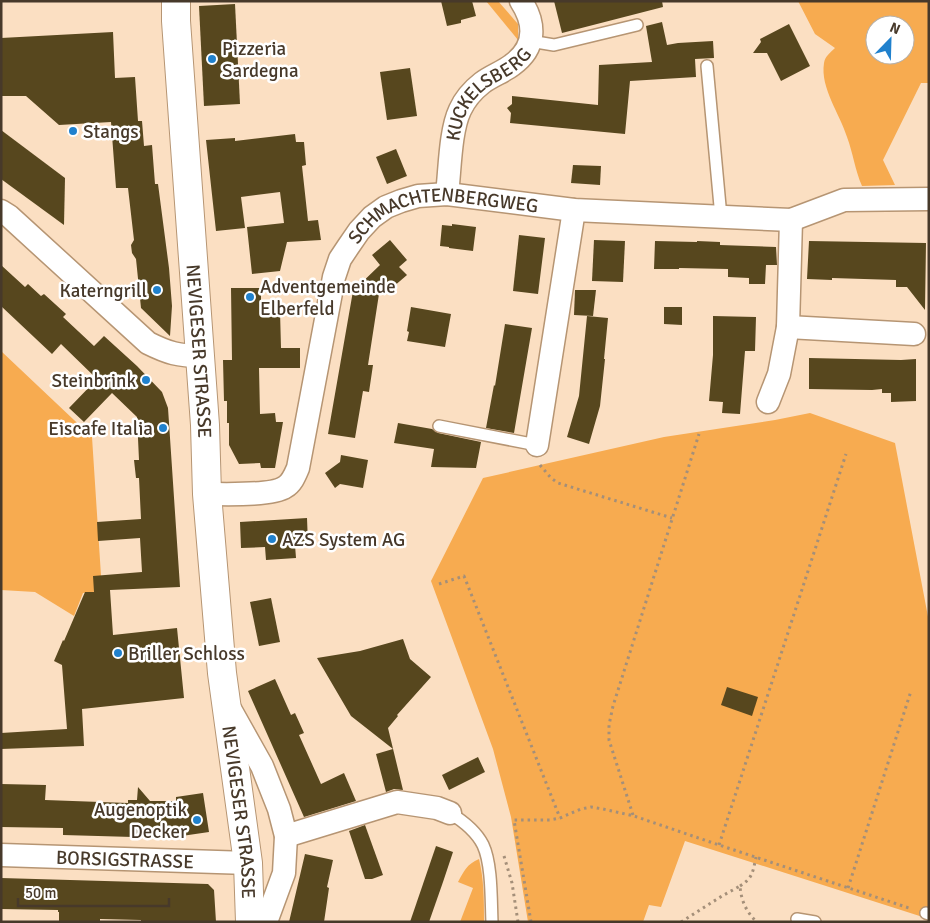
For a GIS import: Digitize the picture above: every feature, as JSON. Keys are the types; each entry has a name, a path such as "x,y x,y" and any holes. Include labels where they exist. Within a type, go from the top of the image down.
{"main road":[{"name":"NEVIGESER STRASSE","path":"176,1 208,494 221,663 248,864 250,922"}],"street":[{"name":"KUCKELSBERG","path":"447,194 454,132 459,112 468,96 481,84 512,66 523,55 530,41 532,28 528,12 520,1"},
{"name":"SCHMACHTENBERGWEG","path":"208,494 274,492 284,488 292,481 298,468 334,277 340,259 359,231 372,217 386,207 418,196 447,194 574,210 791,220 844,200 929,199"},
{"name":"SCHMACHTENBERGWEG","path":"538,445 574,210"},
{"path":"4,216 148,343 161,350 175,354 200,356"},
{"path":"768,402 779,374 788,328 791,220"},
{"path":"788,328 914,334"},
{"name":"NEVIGESER STRASSE","path":"226,702 262,766 279,809 286,836 284,873 266,922"},
{"path":"286,836 397,802 437,808 450,813"},
{"name":"BORSIGSTRASSE","path":"1,855 248,864"}],"lane":[{"path":"530,41 554,45 637,25"},
{"path":"708,66 721,217"},
{"path":"439,426 538,445"},
{"path":"450,813 461,819 484,846 489,870 492,922"},
{"path":"798,919 815,922"}],"path":[{"path":"634,816 609,740 609,725 613,706 699,434"},
{"path":"538,445 539,463 551,478 558,483 672,518"},
{"path":"719,845 846,454"},
{"path":"439,584 464,576 560,818"},
{"path":"848,888 911,691"},
{"path":"531,922 514,820 550,820 591,807 604,808 634,816 927,913"},
{"path":"681,922 749,879 756,857"},
{"path":"507,863 518,922"},
{"path":"740,886 741,898 751,917 757,922"}],"shaded area":[{"path":"486,1 498,1 518,24 518,40"},
{"path":"798,1 929,1 929,83 921,83 883,160 895,185 862,186 844,128 831,101 825,82 824,63 828,54 835,48 815,34"},
{"path":"1,351 92,437 102,591 83,593 74,616 35,592 1,590"},
{"path":"810,413 895,443 929,622 929,919 685,841 661,907 649,905 643,922 528,922 511,817 493,749 431,581 483,478 664,437"},
{"path":"479,859 483,882 484,922 460,922 473,888 458,882 464,871"}],"building":[{"path":"441,1 472,1 476,16 461,20 461,23 447,26"},
{"path":"554,1 662,1 663,7 562,33"},
{"path":"235,4 240,104 204,106 199,6"},
{"path":"662,22 667,45 713,41 714,58 695,59 696,77 630,81 625,134 510,123 511,113 507,108 512,104 512,96 598,105 599,65 652,62 646,26"},
{"path":"789,24 810,66 781,81 767,53 753,53 761,42 760,39"},
{"path":"113,32 115,78 135,77 138,121 142,121 144,146 152,145 155,184 158,184 169,268 172,306 170,336 141,308 136,259 132,253 131,245 134,240 128,188 116,188 111,122 59,125 26,96 1,96 1,38"},
{"path":"410,68 417,116 387,120 380,72"},
{"path":"1,130 65,178 64,225 1,179"},
{"path":"295,134 296,142 304,142 306,165 302,166 308,221 318,220 321,240 287,242 280,271 252,274 247,227 284,223 280,192 241,197 245,228 216,231 206,140 235,138 235,141"},
{"path":"396,149 407,176 387,184 376,157"},
{"path":"573,165 601,166 600,185 571,183"},
{"path":"452,224 476,227 473,251 440,246 442,225 452,226"},
{"path":"519,235 545,238 538,294 513,291"},
{"path":"390,240 407,260 399,267 407,275 393,287 381,281 368,365 373,365 369,392 363,391 355,438 328,434 353,291 380,265 372,255"},
{"path":"594,240 625,241 623,282 592,281"},
{"path":"655,241 720,242 720,245 776,247 777,265 766,265 765,284 749,284 749,278 728,277 728,269 654,269"},
{"path":"809,241 926,243 925,310 907,287 896,287 896,280 807,279"},
{"path":"1,265 25,287 28,284 41,296 44,294 66,314 63,317 94,346 104,336 162,392 168,408 180,587 110,590 113,635 177,628 184,698 82,709 84,746 1,749 1,733 67,729 62,665 54,661 85,592 94,592 93,576 142,572 140,538 98,541 97,522 141,519 139,478 136,478 134,460 139,460 137,417 112,393 84,422 69,408 97,379 61,344 52,354 1,306"},
{"path":"231,288 261,288 261,311 280,311 281,348 300,348 300,368 259,368 260,414 275,413 276,422 283,422 275,468 261,468 260,463 239,464 229,445 227,401 224,401 223,360 232,360"},
{"path":"575,290 596,290 593,316 574,315"},
{"path":"411,307 451,314 445,347 407,341"},
{"path":"664,307 682,307 682,325 664,324"},
{"path":"587,316 608,318 600,406 589,444 567,437 579,396"},
{"path":"713,316 756,317 755,351 745,351 740,414 722,413 723,402 709,401 713,355"},
{"path":"505,324 532,328 514,433 486,428"},
{"path":"809,358 916,359 916,401 891,402 891,393 882,393 882,389 809,389"},
{"path":"398,423 432,429 438,433 481,442 476,468 431,467 434,449 394,443"},
{"path":"341,455 368,460 363,488 340,484 335,488 325,473 340,462"},
{"path":"307,518 308,544 295,545 296,558 266,560 265,547 241,548 240,522"},
{"path":"271,598 280,642 259,646 250,602"},
{"path":"403,639 410,659 431,677 388,728 403,790 394,789 386,792 376,754 393,749 351,716 317,658 360,651"},
{"path":"275,679 291,715 295,713 304,733 299,735 321,784 344,773 356,801 304,817 248,691"},
{"path":"727,687 758,697 752,716 721,705"},
{"path":"478,757 485,772 449,790 442,775"},
{"path":"1,784 46,785 45,800 128,803 128,800 137,800 138,787 150,801 176,801 176,797 203,793 209,832 168,838 63,835 63,828 1,827"},
{"path":"365,825 383,875 372,879 365,879 349,831"},
{"path":"436,846 453,852 443,882 429,922 410,922"},
{"path":"305,854 333,860 327,887 329,888 324,922 289,922"},
{"path":"1,878 208,884 214,890 216,922 141,922 141,920 100,919 100,922 59,922 58,910 1,909"}],"place":[{"name":"Pizzeria Sardegna","path":"212,59"},
{"name":"Stangs","path":"73,131"},
{"name":"Katerngrill","path":"157,290"},
{"name":"Adventgemeinde Elberfeld","path":"250,297"},
{"name":"Steinbrink","path":"146,380"},
{"name":"Eiscafe Italia","path":"163,428"},
{"name":"AZS System AG","path":"272,539"},
{"name":"Briller Schloss","path":"118,653"},
{"name":"Augenoptik Decker","path":"197,820"}]}
